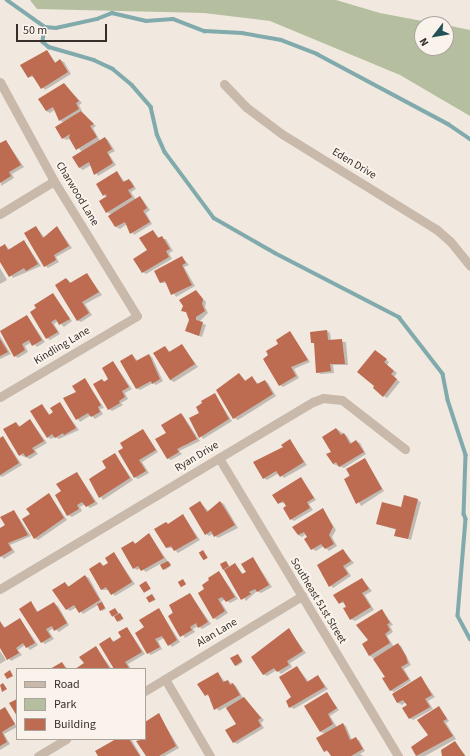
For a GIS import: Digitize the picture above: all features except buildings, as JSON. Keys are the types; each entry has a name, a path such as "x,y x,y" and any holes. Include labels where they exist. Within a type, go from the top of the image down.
{"street":[{"name":"Charwood Lane","path":"0,82 54,180 137,316"},
{"name":"Eden Drive","path":"224,84 246,107 282,134 436,229 450,241 470,266"},
{"path":"0,214 54,180"},
{"name":"Kindling Lane","path":"0,397 137,316"},
{"name":"Ryan Drive","path":"0,589 313,402 334,398 342,400 405,449"},
{"name":"Southeast 51st Street","path":"219,458 398,756"},
{"name":"Alan Lane","path":"146,690 302,596"},
{"path":"165,679 210,756"},
{"path":"38,756 64,740"}],"green space":[{"path":"30,0 336,0 380,13 414,19 414,56 454,56 454,27 470,30 470,116 400,75 270,21 204,13 37,9"}],"waterway":[{"path":"7,0 45,27 56,28 97,19 112,13 146,21 173,19 205,31 242,33 281,40 317,54 448,124 470,139"},
{"path":"45,27 43,42 49,47 94,60 113,69 132,85 151,107 157,134 165,152 214,218 275,253 399,317 443,374 448,400 466,455 464,514 466,519 458,616 470,639"}]}
